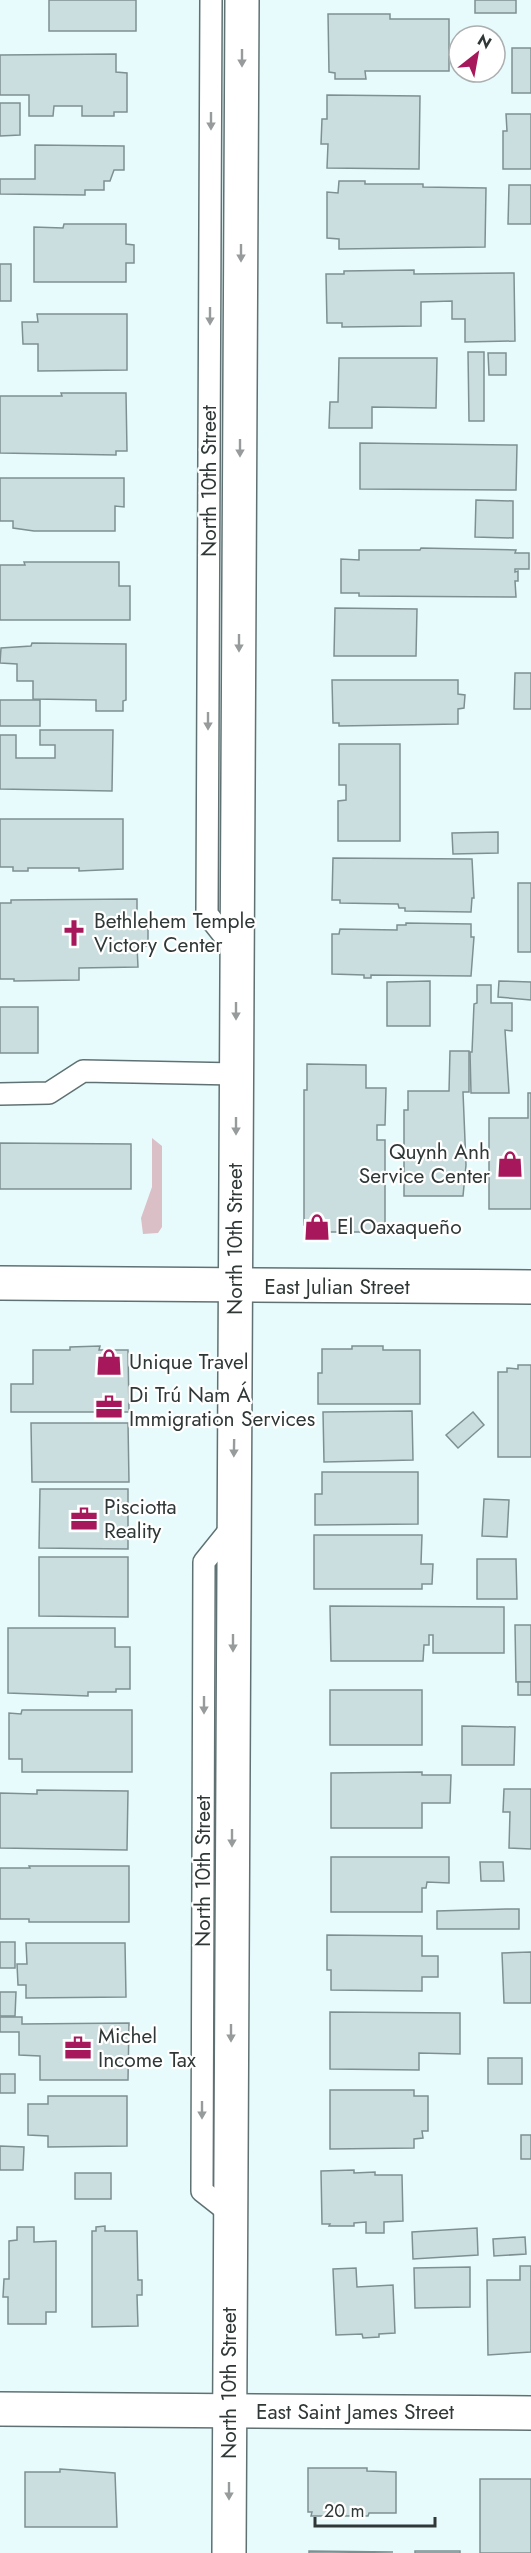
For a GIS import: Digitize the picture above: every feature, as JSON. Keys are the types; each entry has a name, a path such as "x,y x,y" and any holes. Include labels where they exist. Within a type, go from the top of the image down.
{"main road":[{"name":"North 10th Street","path":"229,2553 242,0"},
{"name":"East Julian Street","path":"0,1284 531,1287"},
{"name":"East Saint James Street","path":"0,2409 531,2413"}],"lane":[{"name":"North 10th Street","path":"211,0 207,914 237,952"},
{"path":"0,1094 49,1093 83,1071 236,1074"}],"shaded area":[{"path":"152,1138 162,1146 162,1227 158,1233 143,1234 141,1218 152,1187"}],"building":[{"path":"49,0 136,0 136,31 49,31"},
{"path":"475,0 516,0 516,13 475,13"},
{"path":"328,14 390,14 390,19 449,19 449,24 447,24 447,71 365,71 366,79 335,79 335,73 329,72"},
{"path":"512,48 531,48 531,93 512,93"},
{"path":"116,54 116,72 127,73 127,112 114,112 114,116 82,116 82,106 54,106 53,116 29,116 29,95 0,95 0,55"},
{"path":"327,95 420,96 419,169 327,168 328,144 321,144 322,119 327,119"},
{"path":"0,103 20,103 20,135 0,136"},
{"path":"506,114 531,114 531,169 503,169 503,131 507,131"},
{"path":"35,145 124,146 124,170 114,170 110,181 104,181 104,190 85,190 85,195 0,194 0,179 35,179"},
{"path":"339,181 365,181 365,184 423,184 423,187 486,188 485,247 339,249 339,239 327,238 327,192 338,193"},
{"path":"509,185 531,185 531,224 508,224"},
{"path":"64,224 126,224 126,244 134,245 134,263 126,263 126,282 34,282 34,227 63,228"},
{"path":"0,264 11,264 11,301 0,301"},
{"path":"414,270 414,274 514,273 515,341 465,342 465,319 452,319 452,301 421,302 421,326 342,327 342,323 327,323 326,274 344,274 344,271"},
{"path":"37,314 127,314 127,370 38,371 38,344 23,344 22,322 38,322"},
{"path":"468,352 484,352 484,421 469,421"},
{"path":"488,353 506,353 506,375 489,375"},
{"path":"339,358 437,358 436,408 372,407 372,428 329,428 330,402 338,402"},
{"path":"61,393 126,393 127,451 116,451 116,455 0,453 0,396 62,396"},
{"path":"360,443 517,445 516,490 360,489"},
{"path":"0,478 124,478 124,507 115,506 115,531 34,531 13,528 13,521 0,521"},
{"path":"476,500 513,501 513,538 475,537"},
{"path":"421,548 516,550 515,553 529,553 529,569 515,569 515,572 518,571 518,581 515,581 516,597 359,596 359,593 341,593 341,559 359,560 359,550 420,550"},
{"path":"24,562 119,562 119,586 130,586 130,620 0,620 0,565 25,565"},
{"path":"335,608 417,609 416,656 334,656"},
{"path":"32,643 126,644 126,700 123,701 123,711 96,711 96,700 33,699 33,681 17,681 17,664 0,663 1,648 31,646"},
{"path":"515,673 531,673 531,709 514,709"},
{"path":"332,680 458,680 458,694 465,695 464,708 458,709 458,724 339,726 339,723 333,723"},
{"path":"0,700 40,700 40,726 0,726"},
{"path":"40,730 113,730 112,791 0,789 0,735 16,735 16,758 55,758 55,745 40,745"},
{"path":"339,744 400,744 400,841 338,841 338,801 346,800 346,785 339,785"},
{"path":"0,819 123,819 123,869 79,871 79,868 28,868 28,871 13,871 13,867 0,867"},
{"path":"498,832 498,853 453,854 452,833"},
{"path":"333,858 472,859 474,898 472,898 471,912 405,911 405,908 399,908 398,904 340,903 340,900 332,900"},
{"path":"518,883 531,883 531,952 518,952"},
{"name":"Bethlehem Temple Victory Center","path":"137,899 137,919 148,918 148,946 137,946 138,967 79,968 79,980 14,981 14,979 0,979 0,903 11,903 11,900"},
{"path":"406,923 471,924 471,937 474,937 471,976 371,975 371,978 364,978 364,975 332,974 332,934 339,934 340,929 397,930 397,925 406,925"},
{"path":"430,981 430,1026 387,1026 387,982"},
{"path":"499,981 531,982 531,1000 498,997"},
{"path":"477,985 491,985 491,1003 512,1003 512,1031 505,1030 509,1093 471,1093 470,1052 472,1052"},
{"path":"0,1007 38,1007 38,1053 0,1053"},
{"path":"450,1051 469,1051 469,1092 463,1092 466,1165 463,1196 404,1196 404,1110 408,1110 408,1091 449,1091"},
{"path":"307,1064 366,1065 366,1088 386,1088 385,1125 377,1125 377,1140 385,1140 385,1229 380,1229 380,1232 309,1232 309,1228 304,1225 304,1090 307,1090"},
{"name":"Quynh Anh Service Center","path":"528,1093 531,1093 531,1209 489,1209 489,1118 528,1118"},
{"path":"0,1143 131,1144 131,1189 0,1189"},
{"path":"100,1346 99,1350 128,1350 129,1412 11,1412 11,1384 33,1384 33,1350 70,1350 70,1347"},
{"path":"352,1346 383,1346 383,1350 420,1350 420,1404 318,1404 318,1373 322,1373 322,1349 352,1349"},
{"path":"518,1365 531,1365 531,1457 498,1457 498,1372 507,1372 507,1368 518,1369"},
{"path":"412,1411 413,1460 324,1462 323,1412"},
{"path":"473,1412 484,1425 458,1448 446,1435"},
{"path":"31,1423 128,1423 129,1482 32,1482"},
{"path":"322,1472 418,1472 418,1524 315,1525 315,1494 322,1494"},
{"name":"Pisciotta Reality","path":"40,1489 128,1489 128,1549 39,1548"},
{"path":"484,1499 509,1500 507,1537 482,1536"},
{"path":"314,1535 422,1535 421,1564 433,1564 432,1584 422,1584 422,1589 314,1589"},
{"path":"39,1557 128,1557 128,1617 39,1616"},
{"path":"477,1559 516,1559 517,1599 477,1599"},
{"path":"330,1606 504,1607 504,1653 433,1653 433,1635 429,1635 429,1645 424,1645 423,1661 331,1661"},
{"path":"515,1625 531,1625 531,1682 516,1682"},
{"path":"8,1628 115,1628 115,1647 130,1647 130,1689 116,1689 116,1692 88,1692 88,1696 8,1693"},
{"path":"518,1682 531,1682 531,1695 518,1695"},
{"path":"330,1690 422,1690 422,1745 330,1745"},
{"path":"22,1710 132,1710 132,1772 22,1772 22,1759 9,1759 9,1713 21,1714"},
{"path":"462,1726 515,1727 514,1765 462,1765"},
{"path":"422,1772 422,1775 451,1775 450,1803 422,1803 422,1828 331,1828 331,1773"},
{"path":"504,1789 531,1789 531,1849 509,1848 510,1812 503,1812"},
{"path":"37,1790 128,1791 127,1850 0,1848 0,1793 37,1794"},
{"path":"331,1857 449,1857 449,1883 427,1882 426,1888 422,1888 422,1912 331,1912"},
{"path":"480,1862 503,1862 504,1881 481,1881"},
{"path":"29,1866 129,1866 129,1922 29,1922 29,1919 0,1919 0,1868 30,1868"},
{"path":"519,1909 519,1929 437,1929 437,1911"},
{"path":"327,1935 422,1936 422,1956 438,1956 438,1977 422,1977 422,1991 331,1990 331,1970 327,1970"},
{"path":"0,1942 15,1942 15,1968 0,1968"},
{"path":"26,1943 125,1943 126,1997 26,1998 26,1985 18,1985 17,1964 27,1964"},
{"path":"531,1952 531,2003 504,2003 502,1953"},
{"path":"0,1992 16,1992 15,2016 0,2016"},
{"path":"330,2012 460,2013 460,2054 419,2053 419,2070 330,2069"},
{"path":"0,2017 22,2017 22,2024 129,2023 128,2080 40,2080 40,2056 19,2055 19,2032 0,2032"},
{"path":"488,2058 522,2058 522,2084 488,2084"},
{"path":"0,2074 15,2074 15,2093 0,2093"},
{"path":"330,2090 414,2090 414,2096 428,2096 428,2131 422,2131 423,2138 414,2139 414,2148 330,2149"},
{"path":"48,2096 127,2096 127,2146 48,2147 48,2136 28,2135 28,2104 48,2104"},
{"path":"521,2135 531,2135 531,2159 521,2159"},
{"path":"0,2146 24,2147 23,2170 0,2170"},
{"path":"354,2170 354,2173 375,2172 375,2175 402,2175 403,2221 384,2222 384,2233 366,2233 366,2222 354,2223 354,2226 322,2224 321,2171"},
{"path":"75,2173 111,2173 111,2199 75,2199"},
{"path":"105,2226 105,2231 137,2231 138,2280 142,2280 142,2295 137,2295 138,2326 92,2327 92,2231 96,2231 96,2227"},
{"path":"17,2227 34,2227 34,2242 56,2241 56,2312 46,2312 46,2324 8,2324 8,2297 3,2297 4,2279 9,2279 9,2241 17,2240"},
{"path":"477,2228 478,2255 413,2259 412,2232"},
{"path":"525,2237 526,2254 494,2256 493,2239"},
{"path":"520,2266 531,2266 531,2352 488,2355 487,2280 520,2280"},
{"path":"470,2267 470,2307 415,2308 414,2268"},
{"path":"356,2268 357,2287 393,2285 395,2333 363,2338 362,2334 336,2335 333,2269"},
{"path":"308,2468 367,2468 367,2471 396,2472 396,2513 369,2513 368,2516 311,2516 312,2512 308,2512"},
{"path":"60,2469 115,2473 117,2527 25,2527 25,2472 60,2472"},
{"path":"480,2479 531,2479 531,2553 480,2553"},
{"path":"309,2551 393,2552 309,2553"},
{"path":"415,2551 460,2551 460,2553 415,2553"}],"place":[{"name":"Bethlehem Temple Victory Center","path":"74,933"},
{"name":"Quynh Anh Service Center","path":"510,1164"},
{"name":"El Oaxaqueño","path":"317,1227"},
{"name":"Unique Travel","path":"109,1362"},
{"name":"Di Trú Nam Á Immigration Services","path":"109,1407"},
{"name":"Pisciotta Reality","path":"84,1519"},
{"name":"Michel Income Tax","path":"78,2048"}]}
